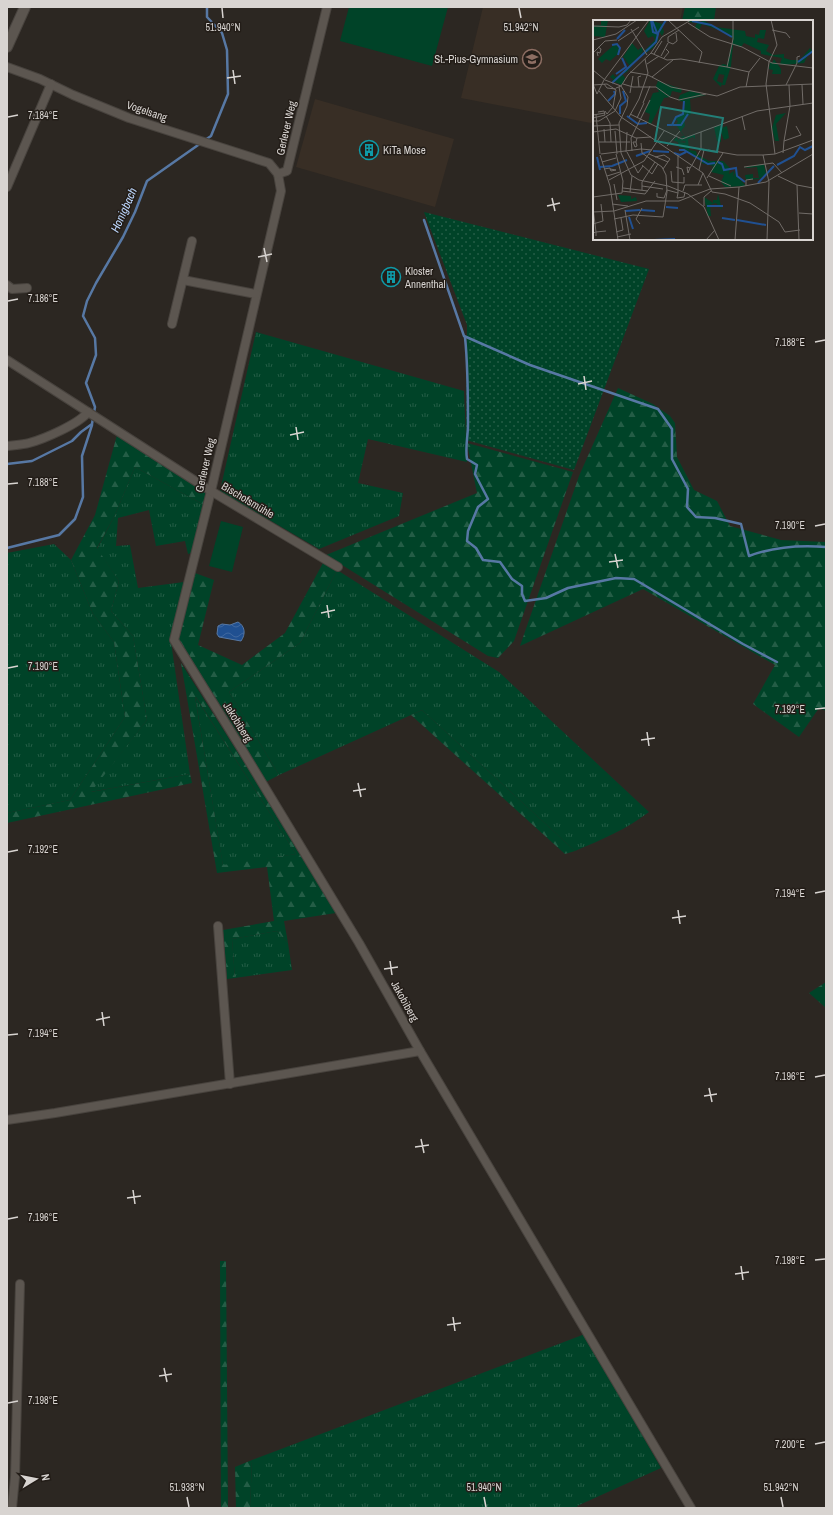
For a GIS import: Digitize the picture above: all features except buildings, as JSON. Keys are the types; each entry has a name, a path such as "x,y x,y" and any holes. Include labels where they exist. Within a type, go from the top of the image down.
{"street":[{"path":"7,47 25,7"},
{"name":"Gerlever Weg","path":"174,640 211,490 281,191 278,174 287,170 327,7"},
{"name":"Vogelsang","path":"7,67 40,79 129,118 269,164 278,174"},
{"path":"7,187 51,84"},
{"path":"172,324 192,241"},
{"path":"183,280 256,294"},
{"path":"7,285 12,289 27,288"},
{"name":"Bischofsmühle","path":"7,360 211,490 338,567"},
{"path":"7,446 29,443 57,433 90,414"},
{"name":"Jakobiberg","path":"174,640 359,943 420,1051 691,1508"},
{"path":"218,926 230,1084"},
{"path":"7,1120 230,1084 420,1051"},
{"path":"12,1508 15,1477 20,1284"}],"shaded area":[{"name":"St.-Pius-Gymnasium","path":"483,7 683,7 680,20 593,20 593,122 591,123 461,98"},
{"path":"315,99 454,139 435,207 296,167"}],"green space":[{"path":"349,7 448,7 432,66 340,41"},
{"path":"685,7 716,7 714,20 682,20"},
{"path":"424,212 649,269 574,470 466,440 467,325"},
{"path":"256,332 464,391 467,462 368,439 358,483 403,493 399,516 319,549 220,491"},
{"path":"618,388 653,404 670,416 675,423 677,457 694,490 717,501 730,526 781,540 826,542 826,711 819,708 799,737 753,704 775,665 643,589 520,646 579,476"},
{"path":"117,435 208,491 204,505 135,467 115,515 97,548 119,581 111,611 133,636 147,720 91,792 190,774 192,783 7,823 7,813 70,800 125,717 114,642 93,614 71,560 95,515"},
{"path":"467,443 573,472 514,641 498,658 488,656 326,555 477,493"},
{"path":"135,467 204,505 191,553 188,554 185,541 156,546 149,510 118,518 116,546 130,545 138,588 184,582 171,642 190,774 90,792 147,720 133,636 111,611 119,581 97,549 115,515"},
{"path":"221,521 243,527 232,572 209,566"},
{"path":"54,544 71,560 93,614 114,642 125,717 70,800 7,813 7,553"},
{"path":"323,563 337,570 300,643 229,692 279,775 266,782 177,640 195,573 214,580 198,645 242,665 285,633"},
{"path":"337,570 499,672 649,812 623,829 575,851 422,710 279,775 229,692 300,643"},
{"path":"181,663 301,852 336,913 284,921 288,943 277,931 232,939 235,978 227,979 223,930 274,921 267,867 217,873","holes":["196,697 296,854 223,865"]},
{"path":"195,696 296,854 223,866"},
{"path":"422,710 575,851 565,854 411,715"},
{"path":"277,931 288,943 292,970 235,978 232,939"},
{"path":"826,982 826,1008 809,993"},
{"path":"220,1261 226,1261 228,1508 221,1508"},
{"path":"585,1334 661,1468 577,1506 578,1508 250,1508 252,1460"},
{"path":"252,1460 250,1508 236,1508 235,1467"}],"water":[{"path":"238,622 244,630 244,636 241,641 219,637 217,634 218,626 222,624 230,625"}],"waterway":[{"name":"Honigbach","path":"205,140 211,136 228,94 227,50 222,33 207,17 207,7"},
{"name":"Honigbach","path":"7,464 32,461 72,441 92,424 95,407 86,383 96,355 95,338 83,316 87,301 123,237 147,181 201,143"},
{"path":"424,220 464,336 530,365 658,409 672,429 672,459 688,489 687,507 696,517 715,518 741,524 749,556 787,547 826,547"},
{"path":"465,337 468,392 467,459 477,465 475,474 488,499 478,507 468,531 467,541 476,548 483,560 500,562 512,579 522,586 522,594 525,601 546,598 568,588 616,578 634,579 743,644 777,662"},
{"name":"Honigbach","path":"7,548 59,535 75,519 83,497 82,456 92,425"}],"place":[{"name":"St.-Pius-Gymnasium","path":"532,59"},
{"name":"KiTa Mose","path":"369,150"},
{"name":"Kloster Annenthal","path":"391,277"}]}
